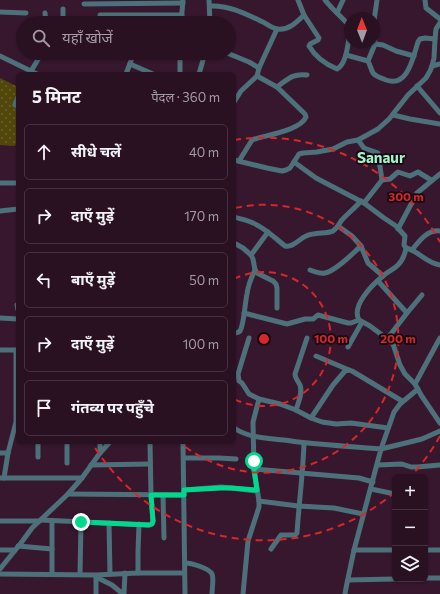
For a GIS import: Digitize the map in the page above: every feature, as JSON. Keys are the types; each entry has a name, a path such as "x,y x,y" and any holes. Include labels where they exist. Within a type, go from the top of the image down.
{"street":[{"path":"299,0 304,15 319,38 309,46 319,59 337,69 341,66 347,48"},
{"path":"325,0 344,20"},
{"path":"337,13 343,0"},
{"path":"375,12 378,0"},
{"path":"425,0 426,8 440,19"},
{"path":"84,4 183,2 182,15 100,15"},
{"path":"210,16 209,3 244,13 277,29 290,26 304,15"},
{"path":"63,9 63,16"},
{"path":"0,12 26,13"},
{"path":"257,76 277,87 305,114 306,117 303,122 289,129 252,140 237,160 282,171 286,170 290,168 297,156 303,153 328,151 347,142 358,140 386,123 408,95 426,78 432,66 436,30 440,23"},
{"path":"236,99 241,91 257,76 259,68 277,29"},
{"path":"373,48 368,61 374,74 392,82 404,77 410,67 420,39 435,39"},
{"path":"380,45 414,56"},
{"path":"346,55 368,61"},
{"path":"0,56 31,72 38,60"},
{"path":"236,57 259,68"},
{"path":"127,72 131,60"},
{"path":"180,60 180,72"},
{"path":"200,72 203,60"},
{"path":"130,64 148,72"},
{"path":"432,66 440,64"},
{"path":"277,87 292,76 307,74"},
{"path":"417,86 440,113"},
{"path":"393,115 440,124"},
{"path":"358,140 364,148 378,153 382,180"},
{"path":"294,162 316,178 363,202 405,236 404,244 409,249 431,263 440,265"},
{"path":"236,217 251,222 268,232 288,247 292,246 308,235 334,231 341,222 363,202 382,180 390,179 397,172 410,176 418,172 431,180"},
{"path":"398,229 417,193 440,174"},
{"path":"0,183 16,184"},
{"path":"0,211 16,209"},
{"path":"338,226 352,236 361,246 368,262 383,276"},
{"path":"440,231 433,231 409,249 399,264 383,276 367,292 358,307 356,316 360,321 370,326 393,344 400,365 405,374 416,387 440,423"},
{"path":"251,255 268,232"},
{"path":"236,244 251,255 257,273 276,284 277,308"},
{"path":"310,270 320,273 328,272 361,246"},
{"path":"236,332 240,331 247,292 250,280 255,270"},
{"path":"378,281 407,313"},
{"path":"387,339 422,295"},
{"path":"244,313 288,324 305,319 313,319 318,315 348,323 360,321"},
{"path":"0,318 16,319"},
{"path":"348,347 360,321"},
{"path":"249,338 238,374 238,378 249,394 259,399 296,410 311,418 328,424 351,422 388,428"},
{"path":"296,410 301,388 295,374 307,338"},
{"path":"345,594 363,514 388,428 394,412 402,401 416,387 440,338"},
{"path":"0,350 16,350"},
{"path":"316,356 358,374 402,401"},
{"path":"311,418 333,385 345,371 349,370"},
{"path":"243,594 248,546 258,507 254,470 253,422 259,399"},
{"path":"16,418 2,478 82,478"},
{"path":"236,429 253,437 304,443 382,449 422,439 440,432"},
{"path":"271,550 280,535 296,534 298,506 303,473 304,443"},
{"path":"38,444 38,457"},
{"path":"67,444 67,463"},
{"path":"100,444 100,453"},
{"path":"0,569 32,528 68,494 108,444"},
{"path":"0,521 152,524 150,444"},
{"path":"183,444 185,594"},
{"path":"0,453 8,453"},
{"path":"184,458 236,459"},
{"path":"91,465 150,464"},
{"path":"378,464 402,464 411,467 440,464"},
{"path":"254,470 359,478 373,482"},
{"path":"68,494 164,495 226,488 257,490"},
{"path":"371,488 392,493"},
{"path":"164,495 164,538"},
{"path":"258,501 298,506 334,508 363,514"},
{"path":"52,521 52,574"},
{"path":"80,574 81,522"},
{"path":"109,523 110,574"},
{"path":"138,572 139,524"},
{"path":"0,550 17,548 52,549"},
{"path":"354,550 392,550"},
{"path":"428,550 440,550"},
{"path":"184,563 196,564 210,572 212,576 212,594"},
{"path":"0,574 80,574 96,576 138,572 184,573"},
{"path":"124,594 125,573"},
{"path":"96,576 124,594"},
{"path":"96,576 96,594"},
{"path":"428,578 440,578"},
{"path":"348,580 392,579"}],"shaded area":[{"path":"0,78 16,86 16,143 15,146 0,145"}],"district":[{"name":"Sanaur","path":"381,157"}],"route":[{"path":"81,522 149,525 152,524 153,521 151,495 184,495 184,490 221,488 257,490 254,461"}]}
